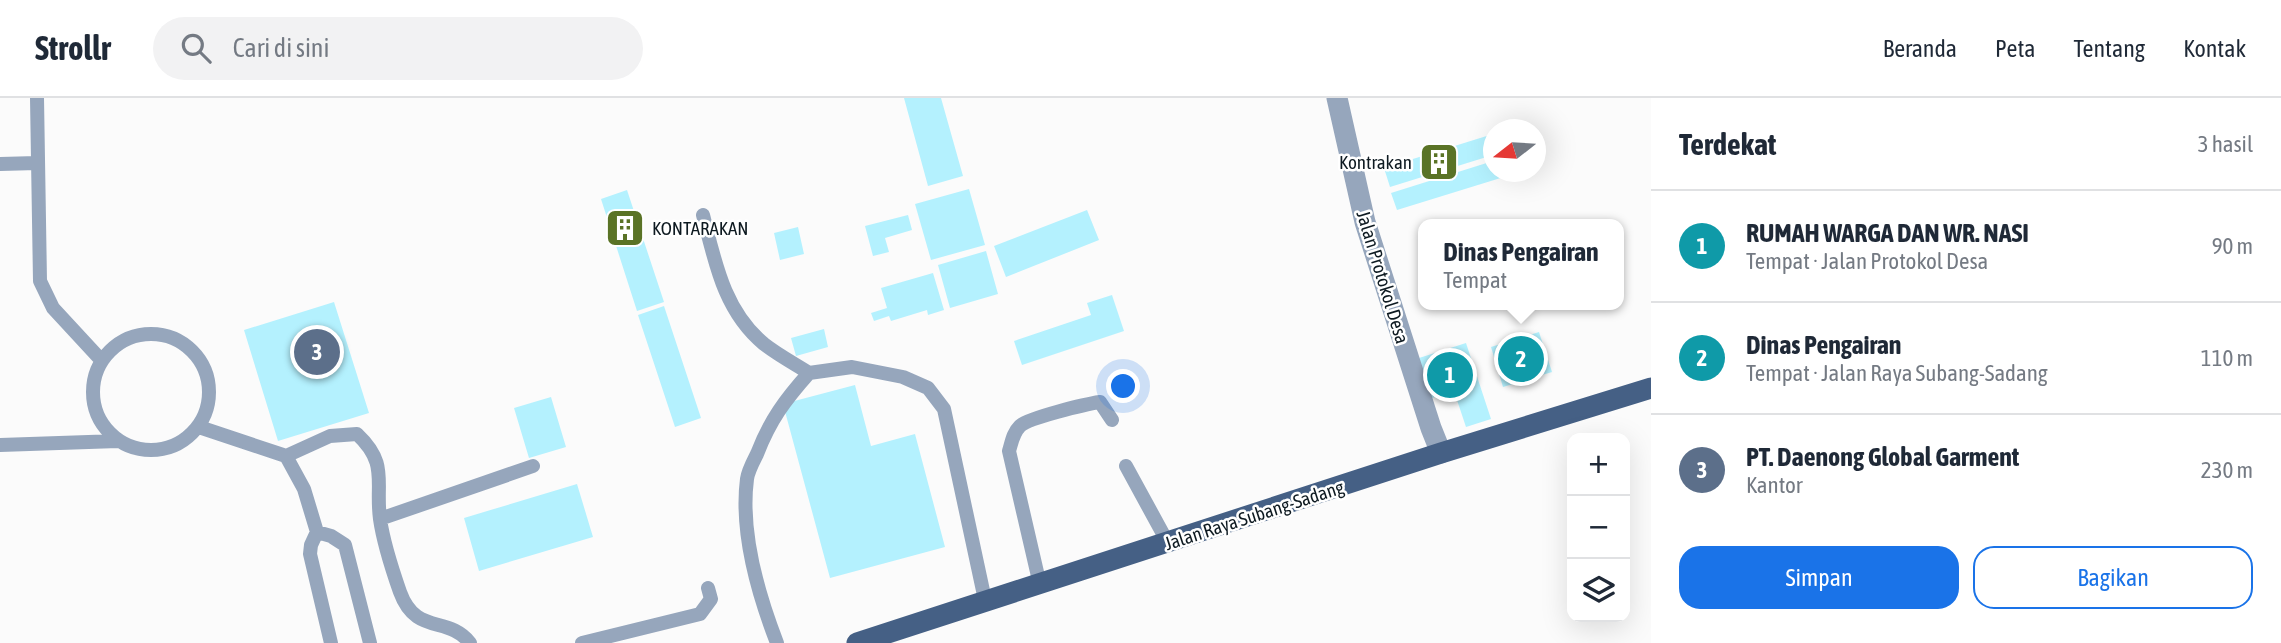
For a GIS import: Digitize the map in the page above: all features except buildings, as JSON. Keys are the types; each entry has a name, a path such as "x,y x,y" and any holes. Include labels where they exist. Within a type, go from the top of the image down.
{"main road":[{"name":"Jalan Raya Subang-Sadang","path":"857,643 1441,453 1651,388"}],"street":[{"name":"Jalan Protokol Desa","path":"1337,98 1365,222 1426,416 1441,453"}],"lane":[{"path":"37,98 40,282 53,307 102,362"},
{"path":"0,164 37,163"},
{"path":"703,215 721,284 731,304 763,344 809,373"},
{"path":"153,333 176,338 195,352 206,372 210,395 205,417 192,436 172,448 149,452 127,447 108,433 96,413 92,390 102,362 111,349 131,337 153,333"},
{"path":"777,643 767,618 747,542 747,478 767,426 786,398 809,373 852,367 903,377 928,388 944,409 985,600"},
{"path":"1040,585 1009,451 1013,435 1022,424 1087,403 1100,402 1112,420"},
{"path":"199,427 286,456 330,436 357,435 370,446 378,462 380,519 401,594 414,617 456,630 470,643"},
{"path":"0,445 118,441"},
{"path":"286,456 304,489 317,532 311,544 311,563 331,643"},
{"path":"380,519 533,466"},
{"path":"1126,466 1168,543"},
{"path":"317,532 331,536 345,545 370,643"},
{"path":"582,643 700,614 711,599 708,588"}],"place":[{"name":"Kontrakan","path":"1439,162"},
{"name":"KONTARAKAN","path":"625,228"},
{"name":"PT. Daenong Global Garment","path":"317,352"},
{"name":"Dinas Pengairan","path":"1521,359"},
{"name":"RUMAH WARGA DAN WR. NASI","path":"1450,375"}]}
